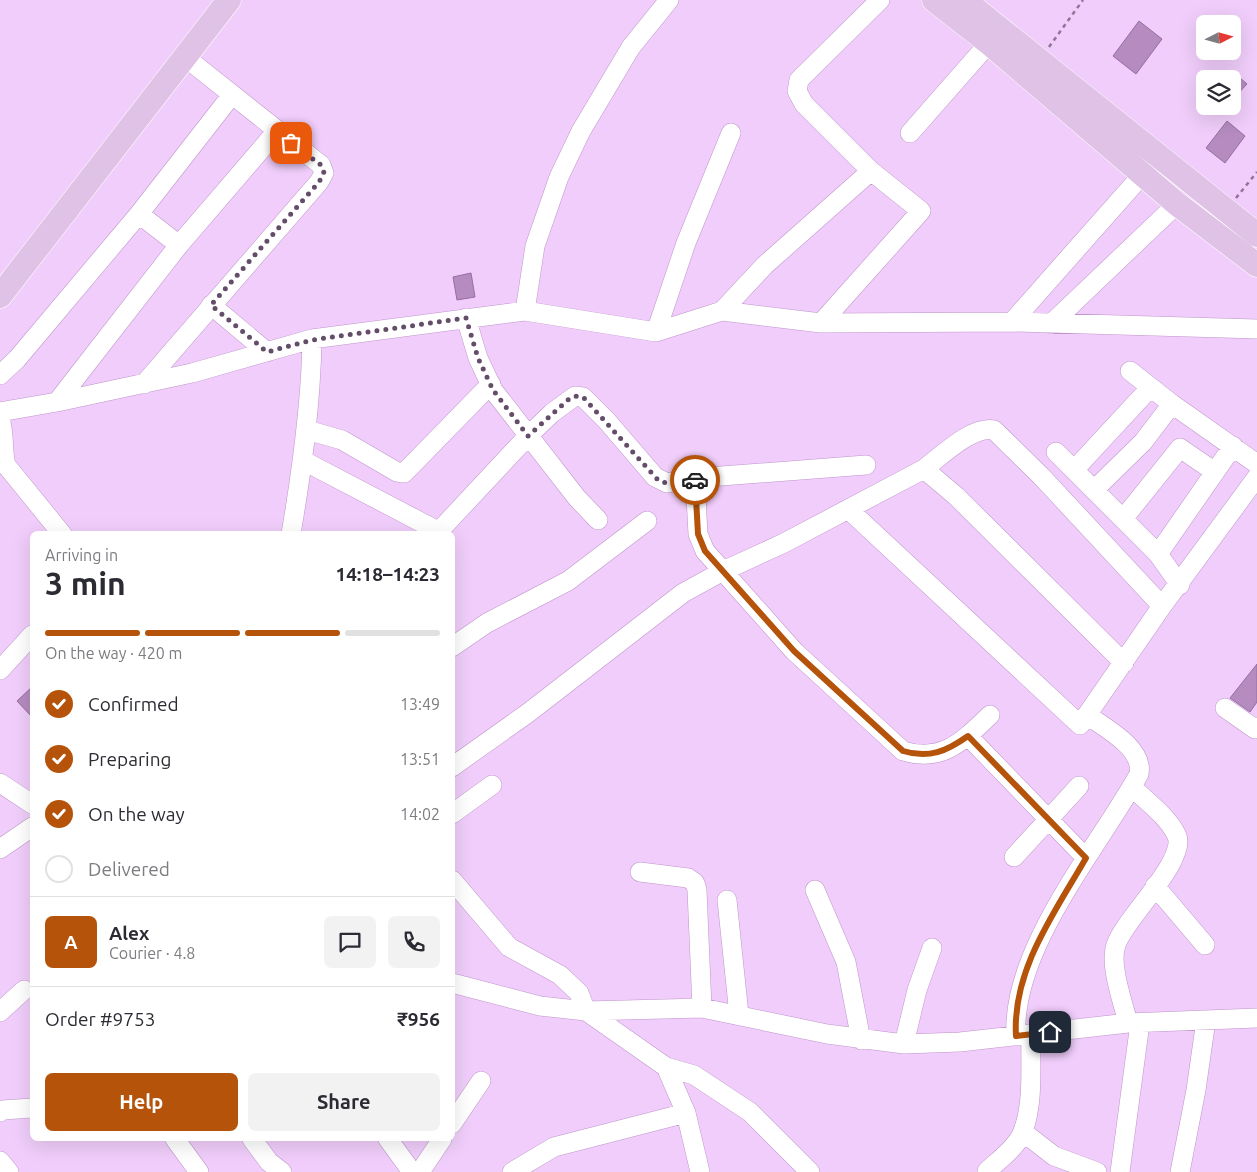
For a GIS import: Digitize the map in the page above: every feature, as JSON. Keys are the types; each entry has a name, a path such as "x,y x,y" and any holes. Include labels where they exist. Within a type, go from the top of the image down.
{"main road":[{"path":"0,296 229,0"},
{"path":"934,0 989,42 1177,204 1257,265"},
{"path":"964,0 1257,235"}],"street":[{"path":"525,311 535,246 559,177 581,131 631,47 669,0"},
{"path":"821,323 921,211 871,171 804,104 797,91 799,80 880,0"},
{"path":"910,133 989,42"},
{"path":"144,384 319,182 324,173 321,165 276,132 185,57"},
{"path":"0,375 16,359 138,214 232,96"},
{"path":"57,402 179,245 276,132"},
{"path":"656,332 686,243 731,133"},
{"path":"722,311 765,265 871,171"},
{"path":"1012,322 1142,175"},
{"path":"1051,324 1177,204"},
{"path":"138,214 179,245"},
{"path":"211,305 267,352"},
{"path":"0,412 144,384 312,340 525,311 656,332 722,311 821,323 1012,322 1257,329"},
{"path":"466,318 478,358 491,384 528,436 598,520"},
{"path":"292,531 304,461 311,391 312,340"},
{"path":"1130,370 1150,388 1257,464"},
{"path":"307,430 342,440 397,472 404,473 491,384"},
{"path":"1074,470 1150,388"},
{"path":"304,461 434,529 440,529 528,436 569,399 575,396 583,397 659,481 667,483 695,478 866,465"},
{"path":"1094,490 1143,442 1172,404"},
{"path":"0,419 5,438 6,465 60,531"},
{"path":"455,765 528,713 682,593 723,570 784,542 924,469 973,433 985,428 994,430 1041,476 1162,606"},
{"path":"1158,554 1232,446"},
{"path":"1123,519 1180,448 1215,472"},
{"path":"1056,452 1158,554 1180,585"},
{"path":"924,469 956,496 1124,663"},
{"path":"848,509 1080,725 1162,606 1180,585 1257,477"},
{"path":"695,478 700,544 794,651 903,751 912,754 936,754 950,750 990,715"},
{"path":"455,645 487,623 568,581 647,521"},
{"path":"0,670 30,637"},
{"path":"1226,708 1255,729 1257,727"},
{"path":"987,1172 1015,1144 1023,1132 1028,1102 1024,1035 1016,1009 1033,953 1086,858 1139,774 1140,761 1137,757 1123,743 1087,715"},
{"path":"968,736 1086,858"},
{"path":"0,783 30,803"},
{"path":"455,812 492,785"},
{"path":"1014,857 1079,786"},
{"path":"1120,1172 1134,1023 1116,970 1116,945 1122,931 1176,855 1179,841 1178,836 1132,787"},
{"path":"0,849 30,828"},
{"path":"640,872 688,878 695,883 697,890 702,1008"},
{"path":"455,884 509,947 560,975 579,993 586,1011 666,1067 694,1075 750,1112 810,1172"},
{"path":"1154,886 1205,944"},
{"path":"815,890 846,962 861,1040"},
{"path":"727,900 739,1015"},
{"path":"904,1044 917,990 932,948"},
{"path":"455,984 540,1006 586,1011 702,1008 861,1040 904,1044 1024,1035 1134,1023 1257,1018"},
{"path":"0,1012 24,990"},
{"path":"1180,1172 1196,1090 1206,1020"},
{"path":"666,1067 686,1112 700,1172"},
{"path":"455,1120 481,1081"},
{"path":"0,1112 3,1110 30,1108"},
{"path":"512,1172 554,1147 686,1112"},
{"path":"1023,1132 1054,1156 1097,1172"},
{"path":"177,1141 200,1172"},
{"path":"253,1141 269,1162 282,1172"},
{"path":"389,1141 412,1172"},
{"path":"420,1172 441,1141"},
{"path":"0,1161 9,1172"}],"path":[{"path":"1040,61 1083,0"},
{"path":"1226,210 1257,172"}],"building":[{"path":"1139,21 1162,39 1136,74 1113,56"},
{"path":"1241,79 1247,84 1241,90"},
{"path":"1227,121 1245,136 1225,163 1206,148"},
{"path":"471,273 475,297 457,300 453,277"},
{"path":"1257,664 1257,702 1250,712 1230,698"},
{"path":"30,689 30,715 17,701"}],"way so far":[{"path":"291,143 321,165 324,173 319,182 211,305 267,352 312,340 466,318 478,358 493,390 528,436 569,399 575,396 583,397 659,481 667,483 695,478 695,480"}],"route":[{"path":"695,480 700,544 794,651 903,751 912,754 936,754 950,750 968,736 1086,858 1033,953 1022,984 1016,1009 1016,1036 1050,1032"}]}
